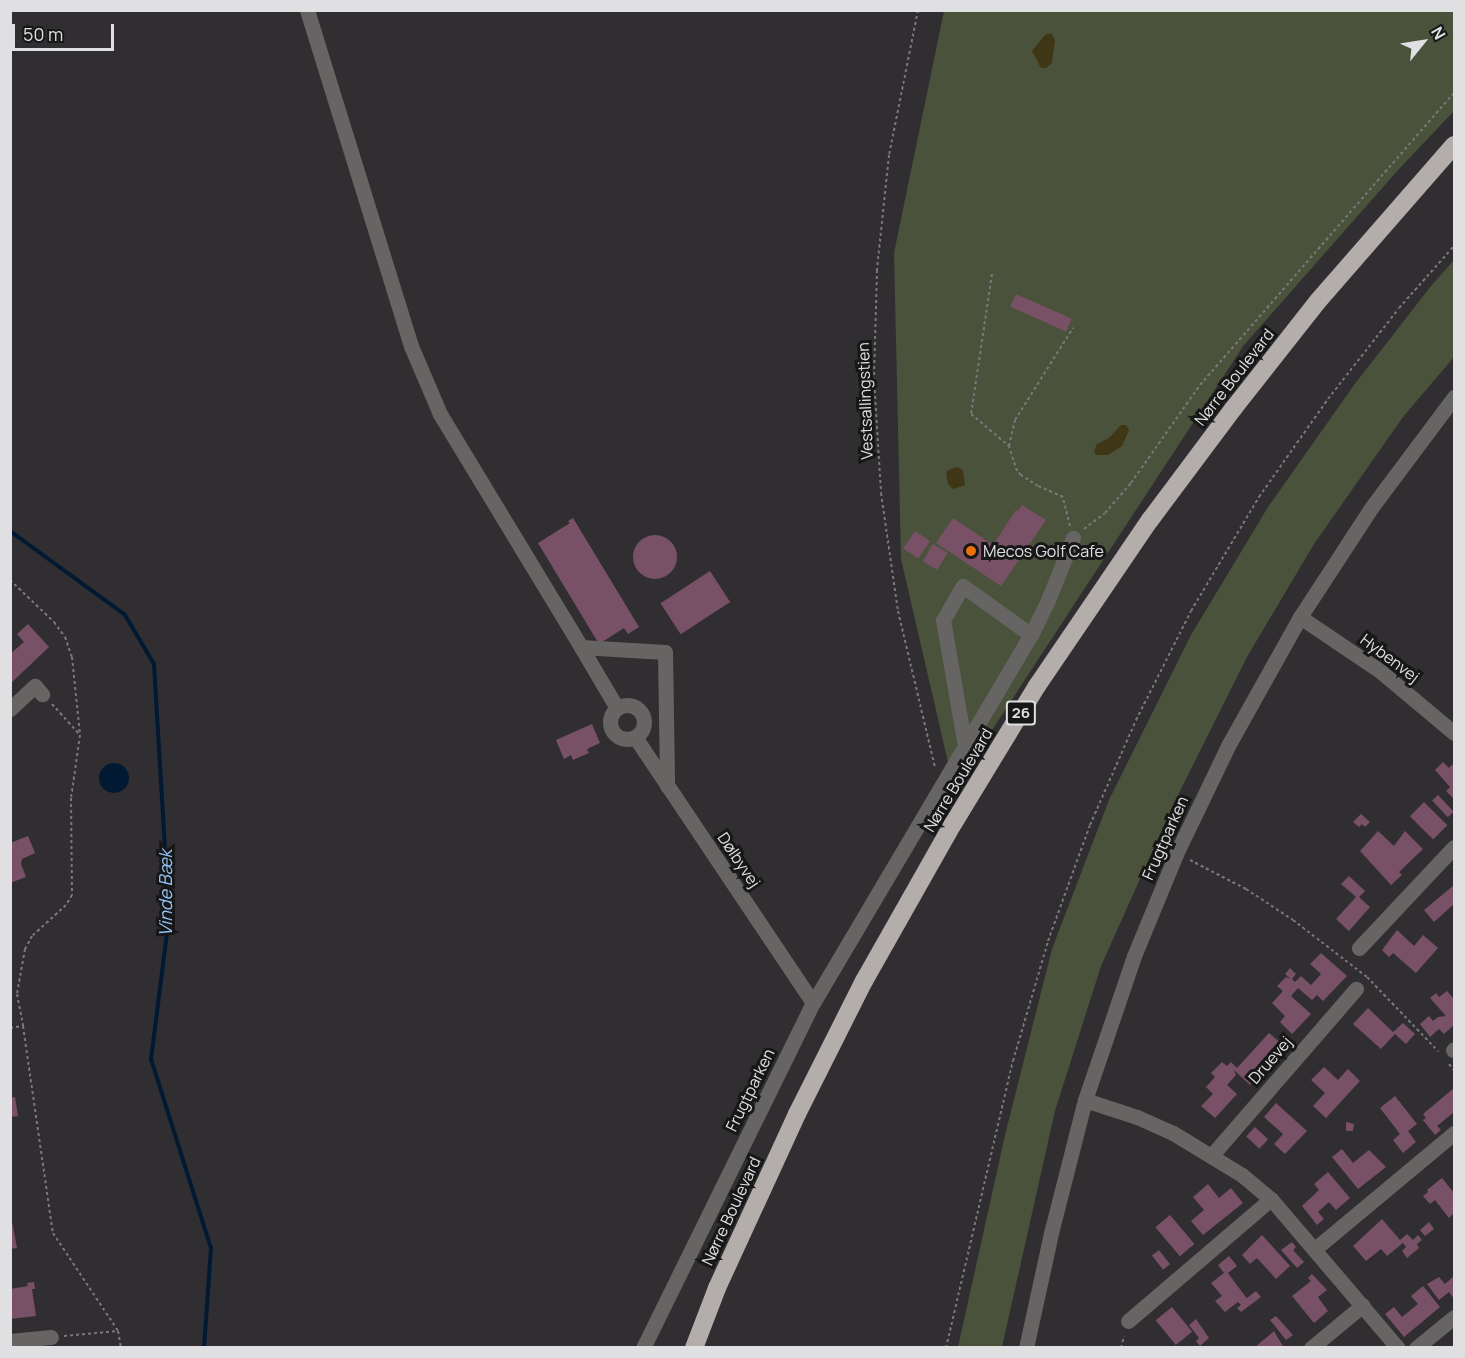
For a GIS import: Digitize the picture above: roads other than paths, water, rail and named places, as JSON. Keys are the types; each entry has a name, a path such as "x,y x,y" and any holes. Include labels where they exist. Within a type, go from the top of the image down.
{"highway":[{"name":"Nørre Boulevard","path":"694,1347 717,1288 797,1114 864,981 953,824 1037,686 1150,520 1233,409 1326,292 1455,145"}],"street":[{"path":"307,10 411,346 440,414 617,708"},
{"name":"Frugtparken","path":"1026,1347 1051,1233 1085,1100 1134,956 1176,854 1228,744 1300,617 1371,508 1455,397"},
{"name":"Frugtparken","path":"643,1347 813,1003 1030,635 1048,600 1072,538"},
{"path":"965,746 943,620 963,586 1030,635"},
{"name":"Hybenvej","path":"1300,617 1380,671 1455,733"},
{"path":"581,647 665,652 667,786"},
{"path":"10,709 35,686 42,694"},
{"path":"626,704 635,706 642,713 645,722 642,731 635,737 627,739 613,730 610,722 617,708 626,704"},
{"name":"Dølbyvej","path":"635,737 813,1003"},
{"path":"1359,948 1455,847"},
{"name":"Druevej","path":"1212,1155 1356,989"},
{"path":"1085,1100 1137,1117 1212,1155 1271,1199 1316,1248 1398,1347"},
{"path":"1316,1248 1455,1133"},
{"path":"1128,1321 1271,1199"},
{"path":"1311,1347 1363,1305"},
{"path":"1416,1347 1455,1317"},
{"path":"10,1341 51,1337"}],"water":[{"path":"114,763 125,767 129,778 125,789 114,793 103,789 99,778 103,767"}],"waterway":[{"name":"Vinde Bæk","path":"10,531 125,615 154,664 169,917 151,1059 211,1248 204,1348"}],"place":[{"name":"Mecos Golf Cafe","path":"971,551"}]}
